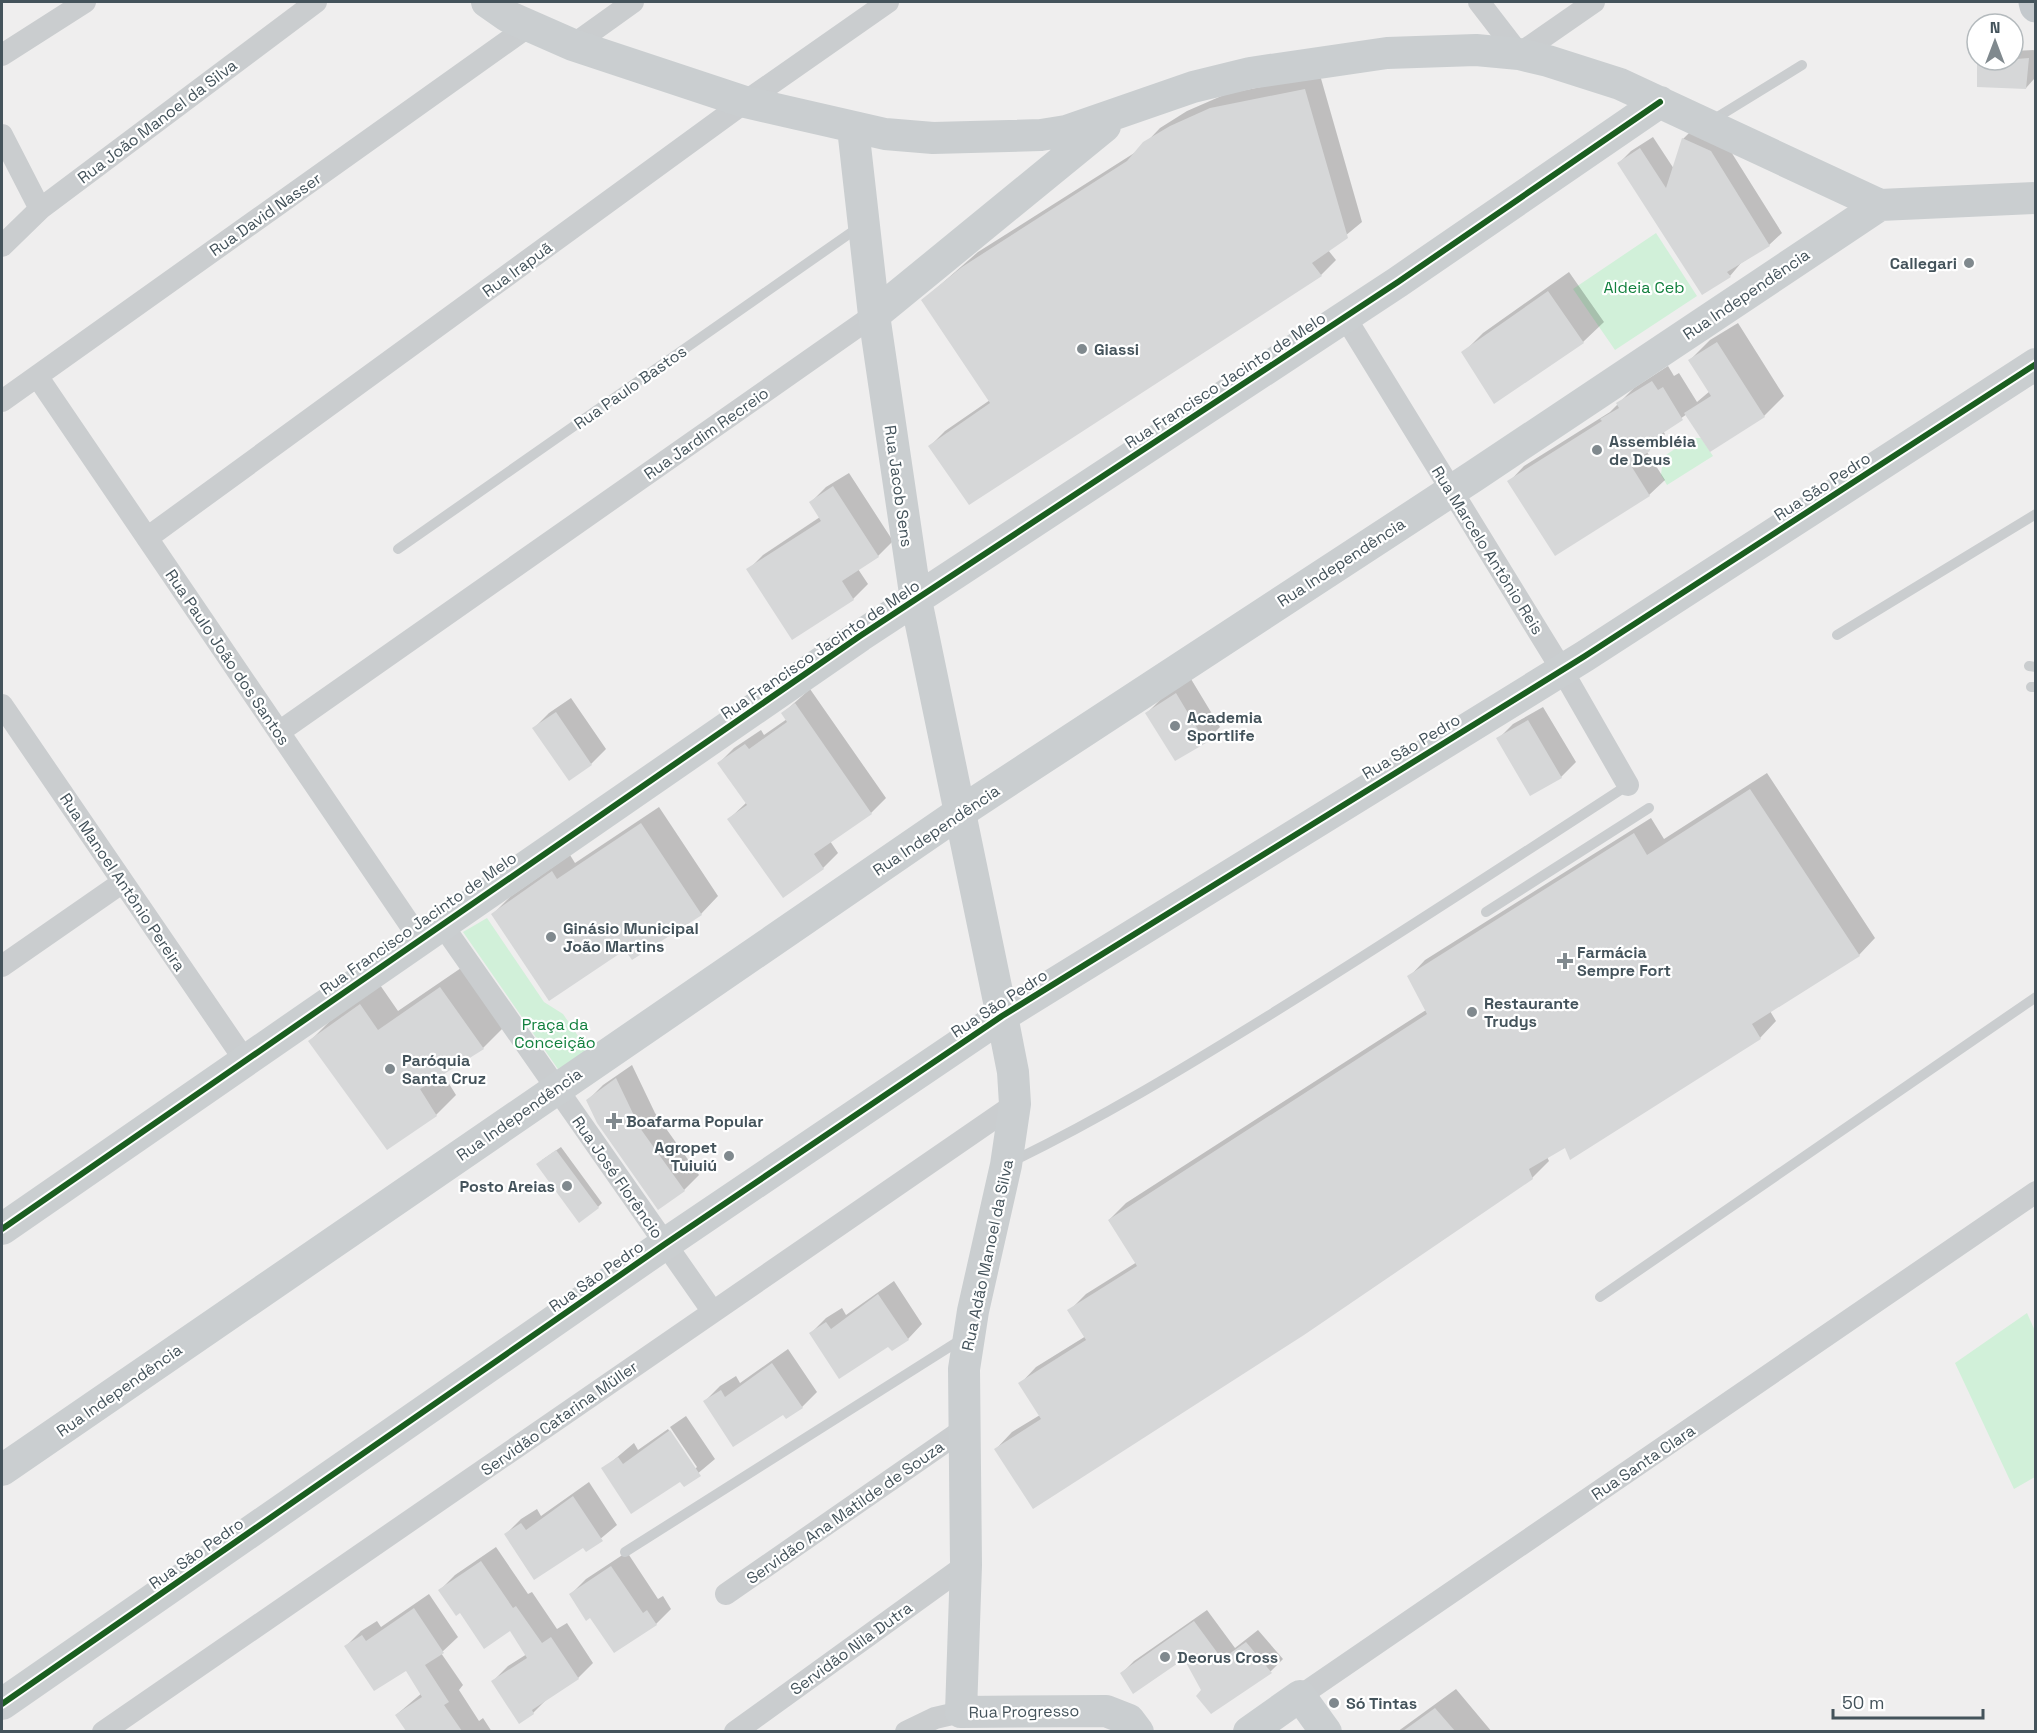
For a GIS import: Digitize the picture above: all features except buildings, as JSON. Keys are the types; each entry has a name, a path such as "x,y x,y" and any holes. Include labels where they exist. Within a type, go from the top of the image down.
{"street":[{"path":"2,55 85,2"},
{"name":"Rua João Manoel da Silva","path":"2,246 40,209 316,2"},
{"path":"487,2 530,26 573,45 745,102 853,128 907,137 1021,136 1066,131 1202,85 1318,61 1434,50 1519,54 1581,71 1660,102 1880,205 2036,198"},
{"path":"573,45 633,2"},
{"name":"Rua Irapuã","path":"147,538 745,102 888,2"},
{"path":"1479,2 1519,54"},
{"path":"1519,54 1594,2"},
{"name":"Rua David Nasser","path":"2,401 530,26"},
{"name":"Rua Francisco Jacinto de Melo","path":"2,1229 244,1059 916,600 1345,317 1660,102"},
{"name":"Rua Jardim Recreio","path":"279,732 874,315 1118,115"},
{"name":"Rua Jacob Sens","path":"853,128 862,225 874,315 916,600 1002,1016"},
{"path":"2,135 40,209"},
{"name":"Rua Independência","path":"2,1470 959,813 1880,205"},
{"name":"Rua Marcelo Antônio Reis","path":"1345,317 1562,670 1628,786"},
{"name":"Rua São Pedro","path":"2,1704 665,1244 1002,1016 1562,670 2036,364"},
{"name":"Rua Paulo João dos Santos","path":"37,376 279,732 430,931"},
{"name":"Rua Manoel Antônio Pereira","path":"4,713 244,1059"},
{"path":"2,966 123,882"},
{"name":"Rua José Florêncio","path":"430,931 557,1088 713,1312"},
{"name":"Rua Adão Manoel da Silva","path":"961,1712 966,1564 964,1369 969,1334 1006,1165 1015,1104 1013,1072 1002,1016"},
{"name":"Servidão Catarina Müller","path":"102,1731 1015,1104"},
{"name":"Rua Santa Clara","path":"1249,1731 2036,1192"},
{"name":"Servidão Ana Matilde de Souza","path":"726,1594 964,1429"},
{"name":"Servidão Nila Dutra","path":"735,1731 966,1564"},
{"path":"1300,1696 1326,1731"},
{"name":"Rua Progresso","path":"906,1731 935,1718 961,1712 1106,1710 1129,1720 1138,1731"}],"lane":[{"path":"1708,123 1802,65"},
{"name":"Rua Paulo Bastos","path":"398,549 862,225"},
{"path":"1837,635 2036,514"},
{"path":"1006,1165 1054,1142 1208,1053 1388,942 1628,786"},
{"path":"1486,912 1649,808"},
{"path":"1600,1297 2036,997"},
{"path":"625,1551 969,1334"}],"green space":[{"name":"Aldeia Ceb","path":"1656,233 1697,296 1615,350 1573,289"},
{"path":"1691,438 1701,438 1713,456 1667,485 1661,475 1663,457"},
{"name":"Praça da Conceição","path":"487,918 544,1002 563,1014 589,1052 560,1072 463,932"},
{"path":"2027,1313 2035,1331 2035,1477 2014,1489 1955,1363"}],"cycle path":[{"path":"2,1229 860,636 1398,282 1660,102"},
{"path":"2,1704 665,1244 1002,1016 1585,656 2036,364"}],"place":[{"name":"Callegari","path":"1969,263"},
{"name":"Giassi","path":"1082,349"},
{"name":"Assembléia de Deus","path":"1597,450"},
{"name":"Academia Sportlife","path":"1175,726"},
{"name":"Ginásio Municipal João Martins","path":"551,937"},
{"name":"Farmácia Sempre Fort","path":"1565,961"},
{"name":"Restaurante Trudys","path":"1472,1012"},
{"name":"Paróquia Santa Cruz","path":"390,1069"},
{"name":"Boafarma Popular","path":"614,1121"},
{"name":"Agropet Tuiuiú","path":"729,1156"},
{"name":"Posto Areias","path":"567,1186"},
{"name":"Deorus Cross","path":"1165,1657"},
{"name":"Só Tintas","path":"1334,1703"}]}
